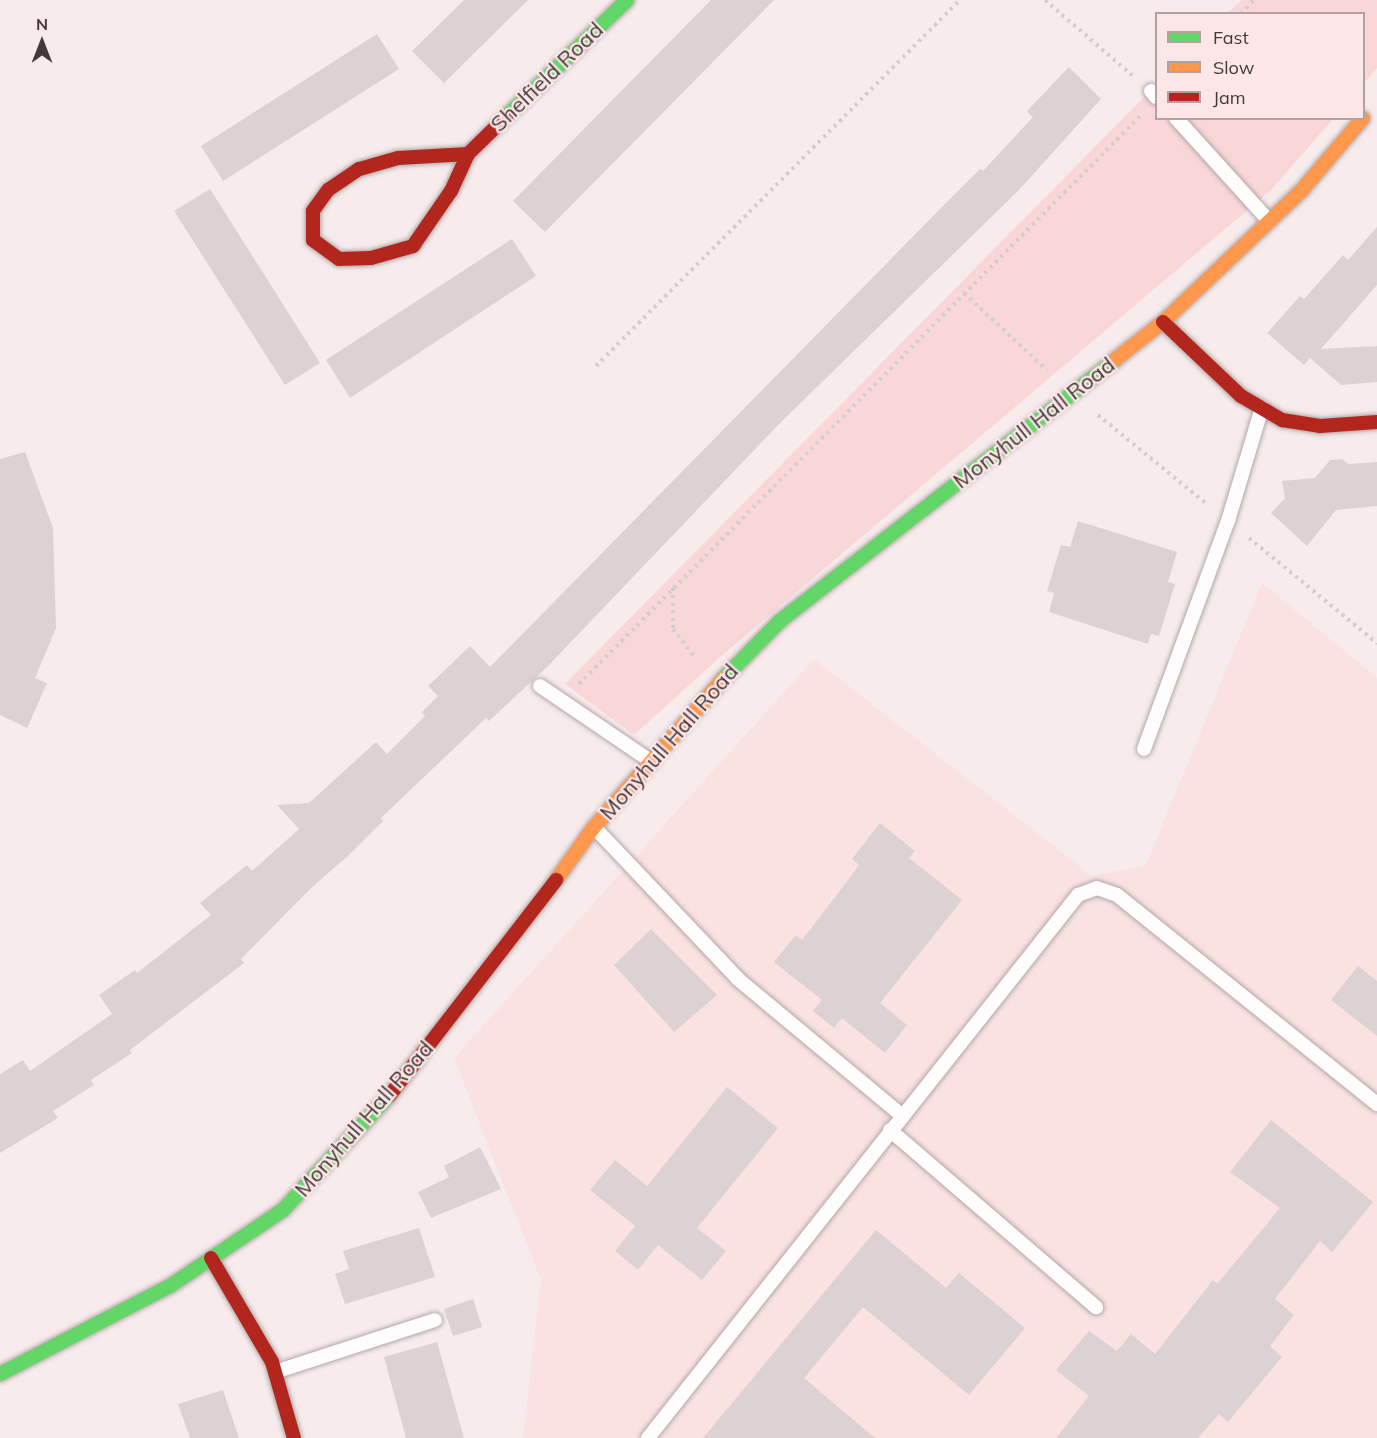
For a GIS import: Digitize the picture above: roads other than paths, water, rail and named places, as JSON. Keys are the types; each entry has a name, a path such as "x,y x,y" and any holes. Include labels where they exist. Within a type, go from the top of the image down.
{"street":[{"name":"Shelfield Road","path":"468,154 398,158 359,169 328,190 314,211 314,240 339,260 371,258 413,246 445,201 468,154 627,0"},
{"name":"Monyhull Hall Road","path":"0,1374 170,1286 284,1210 327,1168 498,959 594,827 717,685 780,621 1073,394 1162,322 1302,190 1362,120"},
{"path":"1162,322 1241,396 1282,420 1320,426 1377,422"},
{"path":"211,1258 275,1372 294,1438"}],"lane":[{"path":"1178,120 1269,221"},
{"path":"1144,749 1228,521 1262,408"},
{"path":"540,686 652,762"},
{"path":"594,827 738,979 901,1115"},
{"path":"648,1438 901,1115 1078,896 1097,888 1117,896 1377,1104"},
{"path":"890,1130 1096,1307"},
{"path":"275,1372 435,1320"}]}
